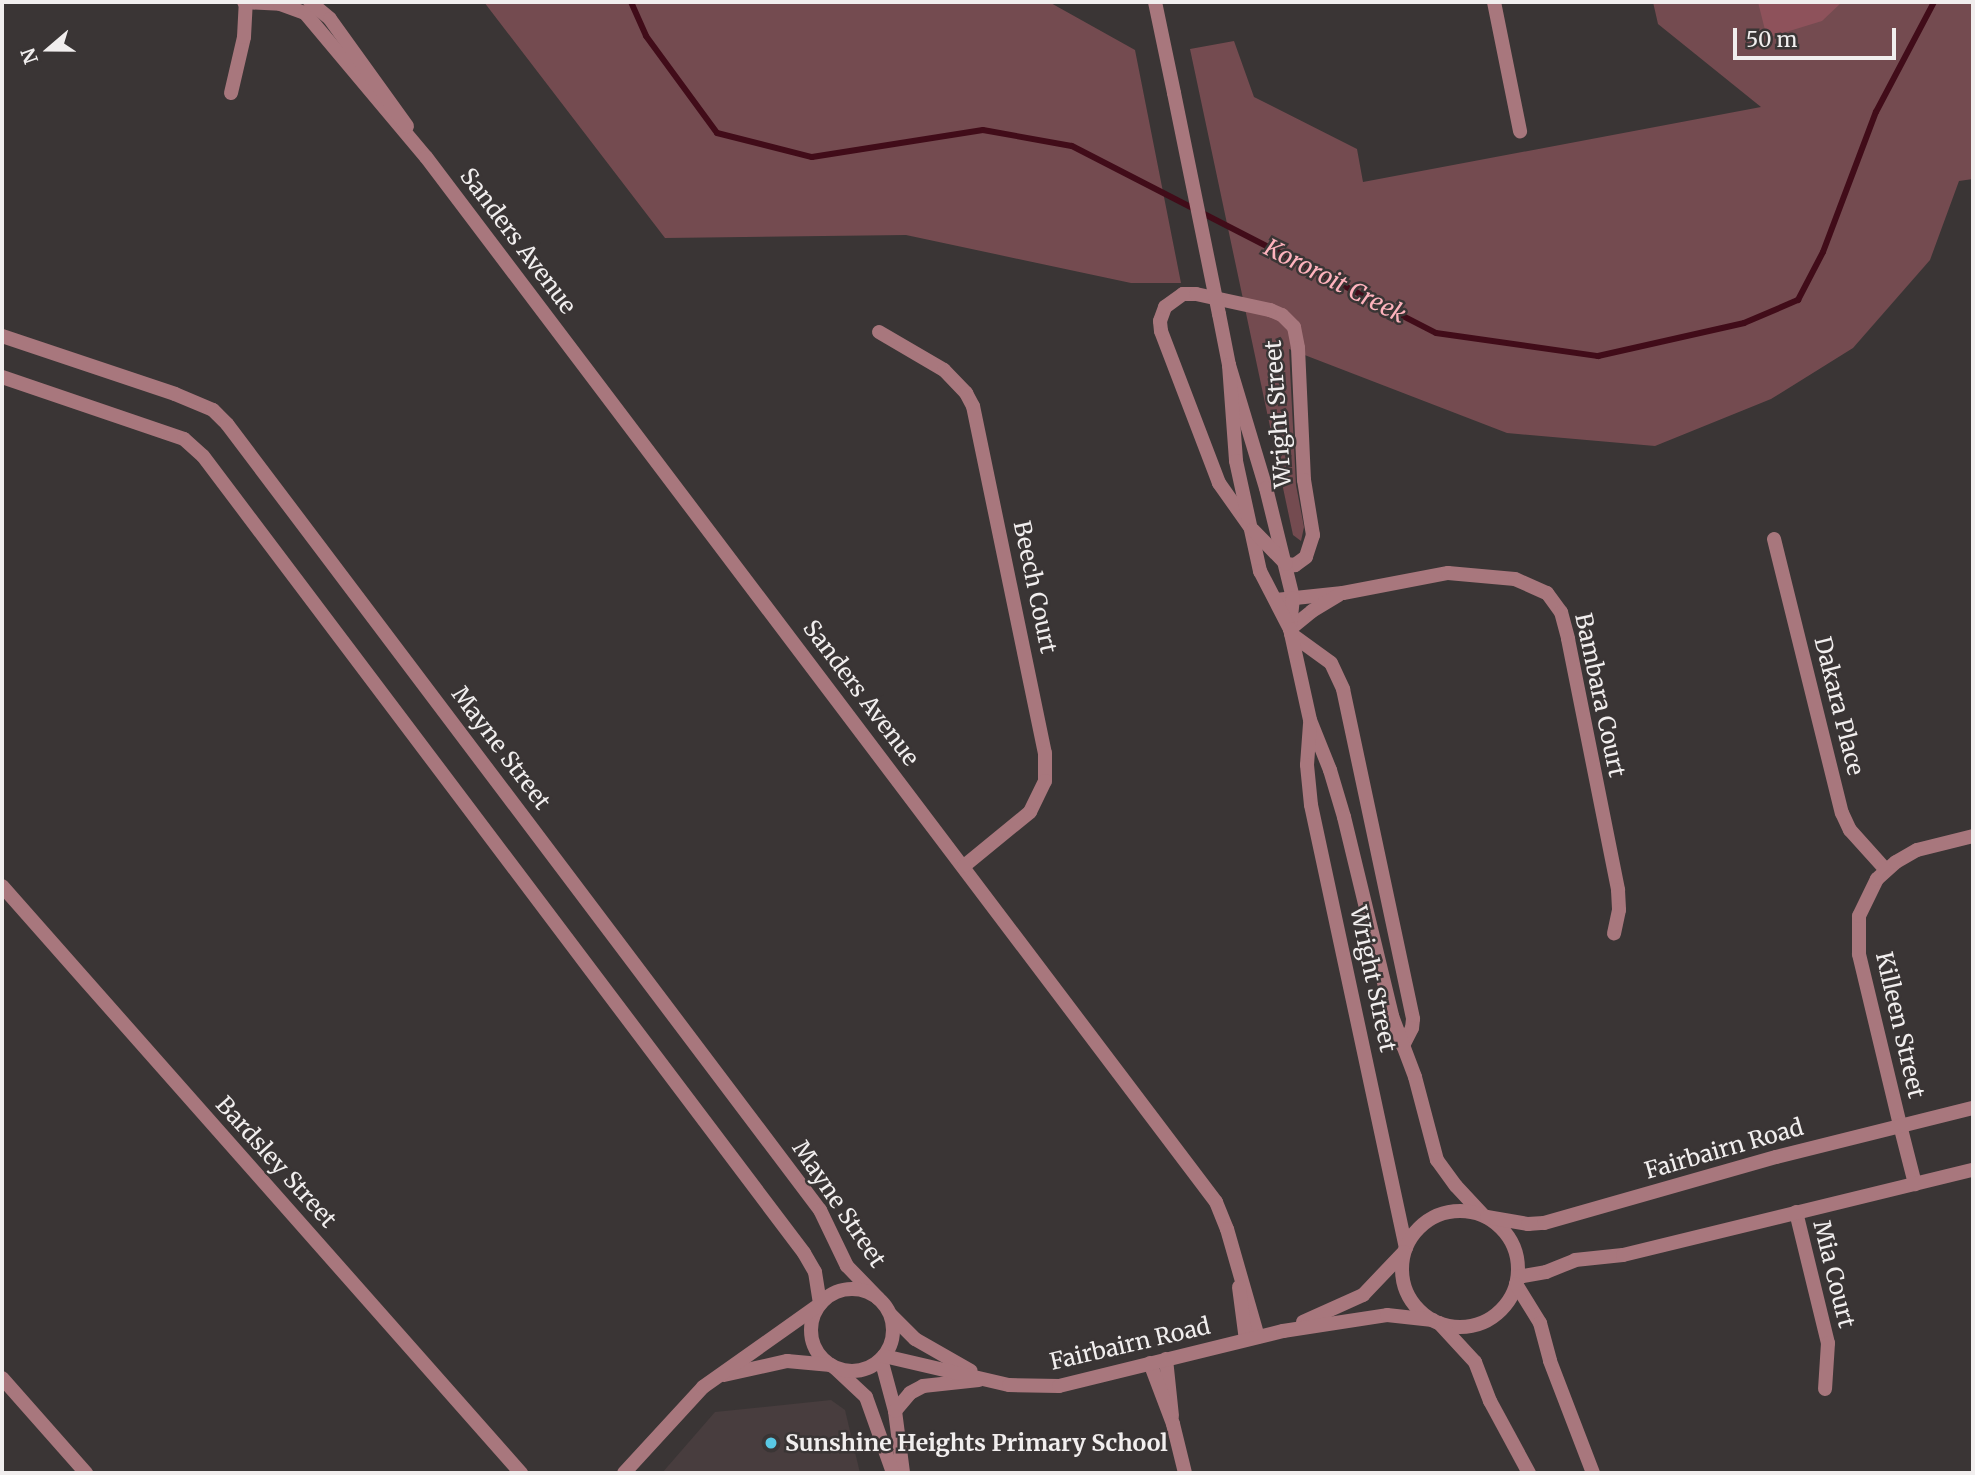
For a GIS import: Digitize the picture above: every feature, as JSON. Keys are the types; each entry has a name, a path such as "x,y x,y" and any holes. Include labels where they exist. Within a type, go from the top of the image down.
{"street":[{"path":"231,93 244,37 245,2"},
{"name":"Sanders Avenue","path":"245,2 280,4 304,13 426,157 964,866 1216,1202 1237,1268 1252,1338"},
{"name":"Sanders Avenue","path":"310,2 330,19 393,103 426,157"},
{"name":"Wright Street","path":"1155,2 1229,366 1286,564 1293,598 1291,632"},
{"path":"1494,2 1520,131"},
{"name":"Wright Street","path":"1250,527 1219,483 1161,331 1160,321 1165,307 1182,294 1196,294 1270,310 1282,315 1294,327 1298,348 1303,473 1313,535 1306,556 1295,565 1286,564"},
{"name":"Beech Court","path":"879,332 944,370 966,393 973,406 1045,753 1045,781 1030,812 964,866"},
{"name":"Mayne Street","path":"2,336 175,394 212,410 227,424 820,1210 847,1266 878,1298"},
{"name":"Wright Street","path":"1229,366 1236,461 1260,571 1291,632 1310,720 1339,801 1392,1017 1415,1077 1437,1160 1455,1186 1485,1216"},
{"path":"2,377 184,439 203,456 804,1253 815,1272 819,1304 812,1318 811,1339 816,1351 866,1397 892,1473"},
{"path":"1250,527 1286,564"},
{"name":"Dakara Place","path":"1774,539 1842,813 1850,830 1886,870"},
{"name":"Bambara Court","path":"1276,600 1343,593 1448,573 1514,579 1547,593 1554,600 1568,639 1618,890 1619,910 1614,933"},
{"name":"Bambara Court","path":"1291,632 1312,611 1343,593"},
{"name":"Wright Street","path":"1291,632 1331,663 1343,689 1413,1020 1403,1046"},
{"name":"Wright Street","path":"1310,720 1307,765 1311,805 1405,1250"},
{"name":"Killeen Street","path":"1915,1184 1857,941 1864,903 1886,870 1917,850 1973,836"},
{"name":"Bardsley Street","path":"2,886 520,1471"},
{"name":"Fairbairn Road","path":"1485,1216 1528,1224 1545,1223 1900,1125 1973,1108"},
{"path":"1436,1322 1463,1327 1486,1321 1505,1306 1517,1281 1576,1261 1623,1255 1973,1170"},
{"path":"1529,1473 1490,1401 1475,1362 1436,1322 1417,1308 1406,1291 1402,1272 1405,1250 1419,1227 1441,1213 1466,1210 1485,1216 1510,1239 1516,1254 1517,1281 1540,1323 1550,1361 1593,1473"},
{"name":"Mia Court","path":"1796,1212 1828,1343 1825,1389"},
{"name":"Fairbairn Road","path":"1283,1331 1363,1295 1405,1250"},
{"path":"624,1473 712,1378 835,1292 852,1288 878,1298 890,1313 893,1332 883,1357 895,1411 903,1473"},
{"name":"Fairbairn Road","path":"890,1313 915,1339 988,1380"},
{"name":"Fairbairn Road","path":"883,1357 1033,1388 1059,1387 1283,1331 1387,1315 1436,1322"},
{"path":"712,1378 787,1360 860,1370 883,1357"},
{"path":"1166,1359 1173,1424"},
{"path":"1150,1363 1173,1424 1185,1473"},
{"path":"2,1378 86,1473"},
{"name":"Fairbairn Road","path":"895,1411 909,1393 923,1385 988,1380"}],"shaded area":[{"path":"484,2 1049,2 1135,50 1181,283 1131,283 906,235 665,238"},
{"path":"1653,2 1973,2 1973,179 1959,181 1930,260 1853,348 1771,399 1655,446 1507,433 1289,349 1296,485 1304,527 1301,541 1293,535 1190,49 1234,41 1254,97 1357,149 1363,182 1761,107 1658,24"},
{"path":"1758,2 1842,2 1822,21 1767,38"},
{"name":"Sunshine Heights Primary School","path":"831,1400 845,1410 860,1473 662,1473 715,1412"}],"waterway":[{"name":"Kororoit Creek","path":"631,2 646,36 717,133 812,157 983,130 1072,146 1436,333 1598,356 1744,323 1798,300 1823,252 1876,112 1934,2"}],"place":[{"name":"Sunshine Heights Primary School","path":"771,1443"}]}
